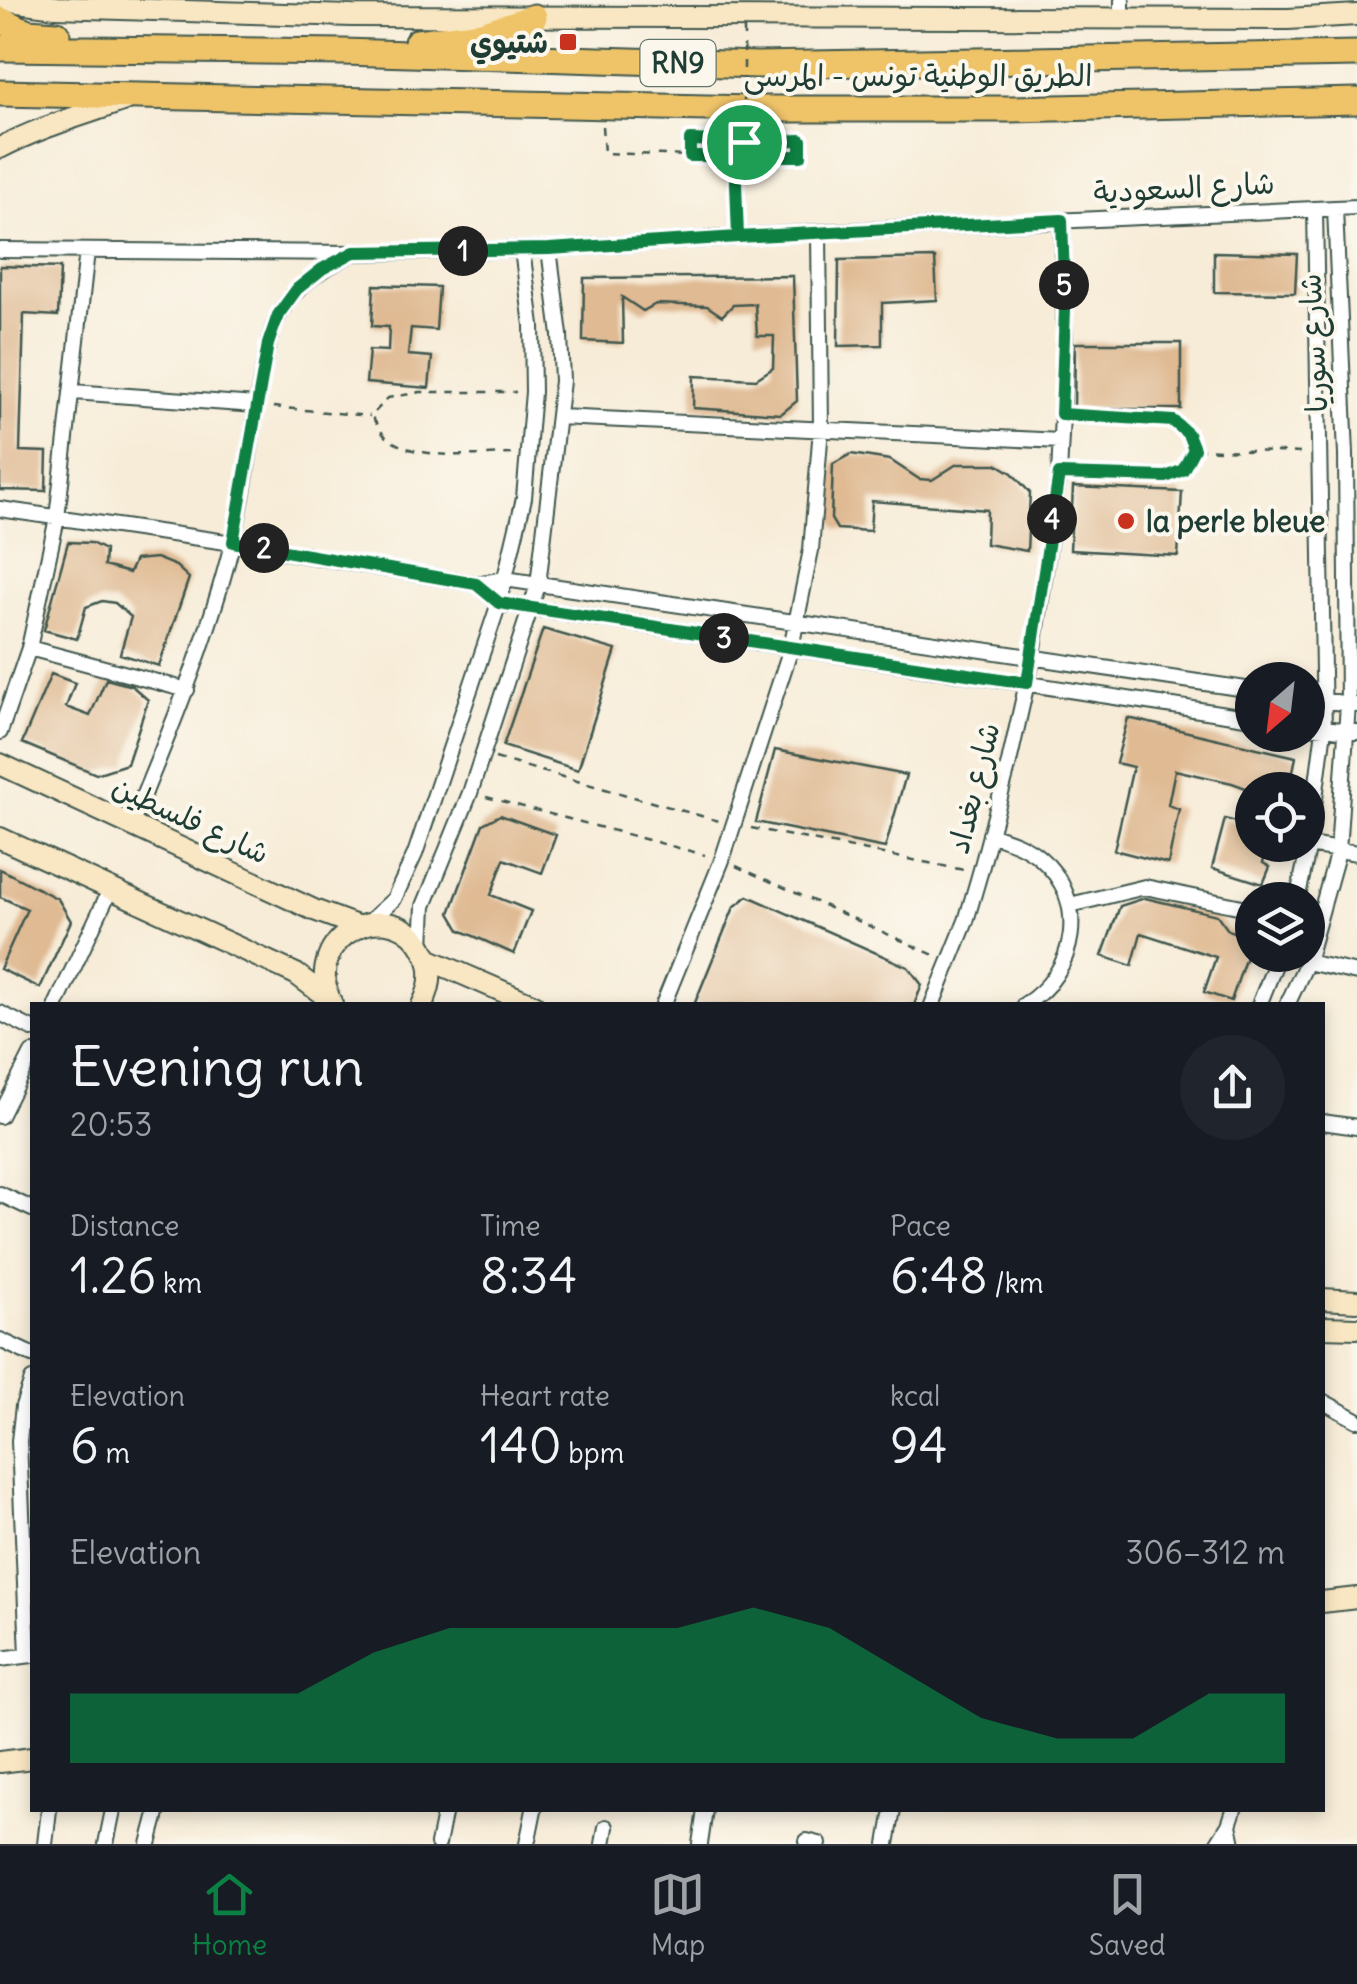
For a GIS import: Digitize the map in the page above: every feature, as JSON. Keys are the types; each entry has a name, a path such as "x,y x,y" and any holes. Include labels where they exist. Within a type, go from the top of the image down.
{"highway":[{"path":"344,52 482,34 533,8"},
{"path":"0,20 28,32 222,50"},
{"name":"الطريق الوطنية تونس - المرسى","path":"0,48 344,52 757,66 1357,54"},
{"name":"الطريق الوطنية تونس - المرسى","path":"0,93 1011,109 1357,102"}],"street":[{"path":"3,0 56,7 1288,10 1357,15"},
{"path":"0,148 47,124 134,97"},
{"name":"شارع السعودية","path":"0,250 522,250 1357,207"},
{"name":"شارع سوريا","path":"1316,209 1324,662"},
{"name":"شارع سوريا","path":"1325,898 1338,851 1352,704 1352,454 1334,209"},
{"name":"شارع بغداد","path":"937,1002 966,922 1033,656 1059,474 1065,310 1062,220"},
{"path":"664,1002 722,860 791,648 811,550 821,428 819,232"},
{"path":"423,1002 431,976 425,952 424,906 479,768 538,584 559,417 560,335 549,249"},
{"path":"331,1002 324,985 328,956 345,934 394,899 415,854 499,603 524,498 529,454 532,325 522,250"},
{"path":"0,732 28,648 57,518 87,251"},
{"path":"132,823 186,690 233,542 268,344 278,315 297,289 322,269 354,252"},
{"path":"73,392 256,406"},
{"path":"559,417 1060,440"},
{"path":"1322,453 1352,454"},
{"path":"0,509 233,542 476,584 505,579 1235,687"},
{"path":"476,584 499,603 1235,715"},
{"path":"28,648 186,690"},
{"path":"1325,701 1352,704"},
{"path":"1325,729 1351,732"},
{"name":"شارع فلسطين","path":"0,764 314,910 362,925 398,926 425,952"},
{"path":"990,834 1022,845 1044,860 1070,905 1068,953 1057,976 1029,1002"},
{"path":"0,838 296,974 331,1002"},
{"path":"1325,848 1357,853"},
{"path":"1070,905 1145,887 1235,905"},
{"path":"57,1002 110,890"},
{"path":"425,952 528,1002"},
{"path":"1325,966 1357,973"},
{"path":"1260,1002 1272,972"},
{"name":"شارع سوريا","path":"1288,1002 1302,972"},
{"path":"0,1012 30,1028"},
{"path":"0,1116 30,1056"},
{"path":"1325,1122 1357,1127"},
{"path":"0,1194 30,1208"},
{"path":"1325,1299 1357,1300"},
{"path":"1325,1327 1357,1328"},
{"path":"0,1340 30,1354"},
{"path":"0,1659 30,1655 19,1441 30,1386"},
{"path":"1325,1403 1357,1420"},
{"path":"1325,1602 1357,1598"},
{"path":"0,1762 30,1758"},
{"path":"45,1844 50,1812"},
{"path":"106,1844 113,1812"},
{"path":"149,1844 157,1812"},
{"path":"438,1844 445,1812"},
{"path":"527,1844 534,1812"},
{"path":"700,1844 705,1812"},
{"path":"886,1844 893,1812"},
{"path":"1217,1844 1233,1812"},
{"path":"1229,1826 1233,1844"},
{"path":"603,1844 606,1828"}],"path":[{"path":"744,30 744,142"},
{"path":"601,105 604,154 690,156 801,156 801,140 690,140 690,156"},
{"path":"735,156 738,237"},
{"path":"371,416 388,398 420,392 533,392"},
{"path":"256,406 371,416"},
{"path":"1059,474 1166,477 1183,470 1194,449 1188,434 1173,421 1061,414"},
{"path":"371,416 386,438 415,449 449,455 529,454"},
{"path":"1194,449 1322,453"}],"building":[{"path":"1214,252 1297,254 1295,293 1214,292"},
{"path":"935,258 937,300 882,303 882,345 838,346 839,260"},
{"path":"0,266 60,268 58,316 24,314 20,451 47,452 46,491 0,490"},
{"path":"793,276 797,401 781,414 693,408 694,376 756,379 773,368 774,336 757,336 755,304 733,305 722,316 707,306 656,304 643,311 622,297 623,343 583,341 584,278"},
{"path":"374,285 439,287 436,330 411,328 408,355 432,357 429,388 366,383 369,350 388,351 389,327 372,326"},
{"path":"1075,343 1181,343 1181,409 1074,409"},
{"path":"851,454 890,460 919,479 932,480 957,464 997,464 1012,473 1030,493 1027,551 986,544 987,510 872,501 870,531 837,529 831,519 833,464"},
{"name":"la perle bleue","path":"1073,487 1182,492 1178,556 1070,550"},
{"path":"68,542 91,543 105,550 104,566 129,573 135,560 156,558 176,566 189,578 159,666 120,654 131,617 115,603 102,601 86,607 77,639 44,630"},
{"path":"543,629 616,650 578,770 503,746"},
{"path":"51,674 75,683 66,707 90,716 106,679 132,686 148,700 127,764 96,774 22,743"},
{"path":"1128,718 1235,743 1235,752 1274,752 1296,757 1293,772 1235,772 1235,784 1175,770 1168,805 1179,809 1168,864 1114,850 1133,767 1116,763"},
{"path":"775,750 906,775 885,848 756,822"},
{"path":"500,815 556,835 542,873 504,859 491,895 531,911 514,954 460,930 450,913 483,824"},
{"path":"1225,819 1235,822 1235,862 1263,862 1270,867 1264,882 1212,868"},
{"path":"0,869 58,899 71,921 40,988 0,969 27,909 0,897"},
{"path":"748,896 908,967 922,985 915,1002 695,1002 734,907"},
{"path":"1145,898 1217,915 1228,930 1235,933 1235,972 1241,972 1231,1001 1204,992 1216,957 1141,933 1132,966 1102,956 1120,906"}],"place":[{"name":"شتيوي","path":"568,42"},
{"name":"la perle bleue","path":"1126,521"}],"route":[{"path":"744,142 690,140 690,156 735,156 738,237 549,249 354,252 322,269 297,289 278,315 268,344 233,542 476,584 499,603 1027,683 1059,474 1166,477 1183,470 1194,449 1188,434 1173,421 1061,414 1065,310 1062,220 738,237 735,156 801,156 801,140 744,142"}]}
